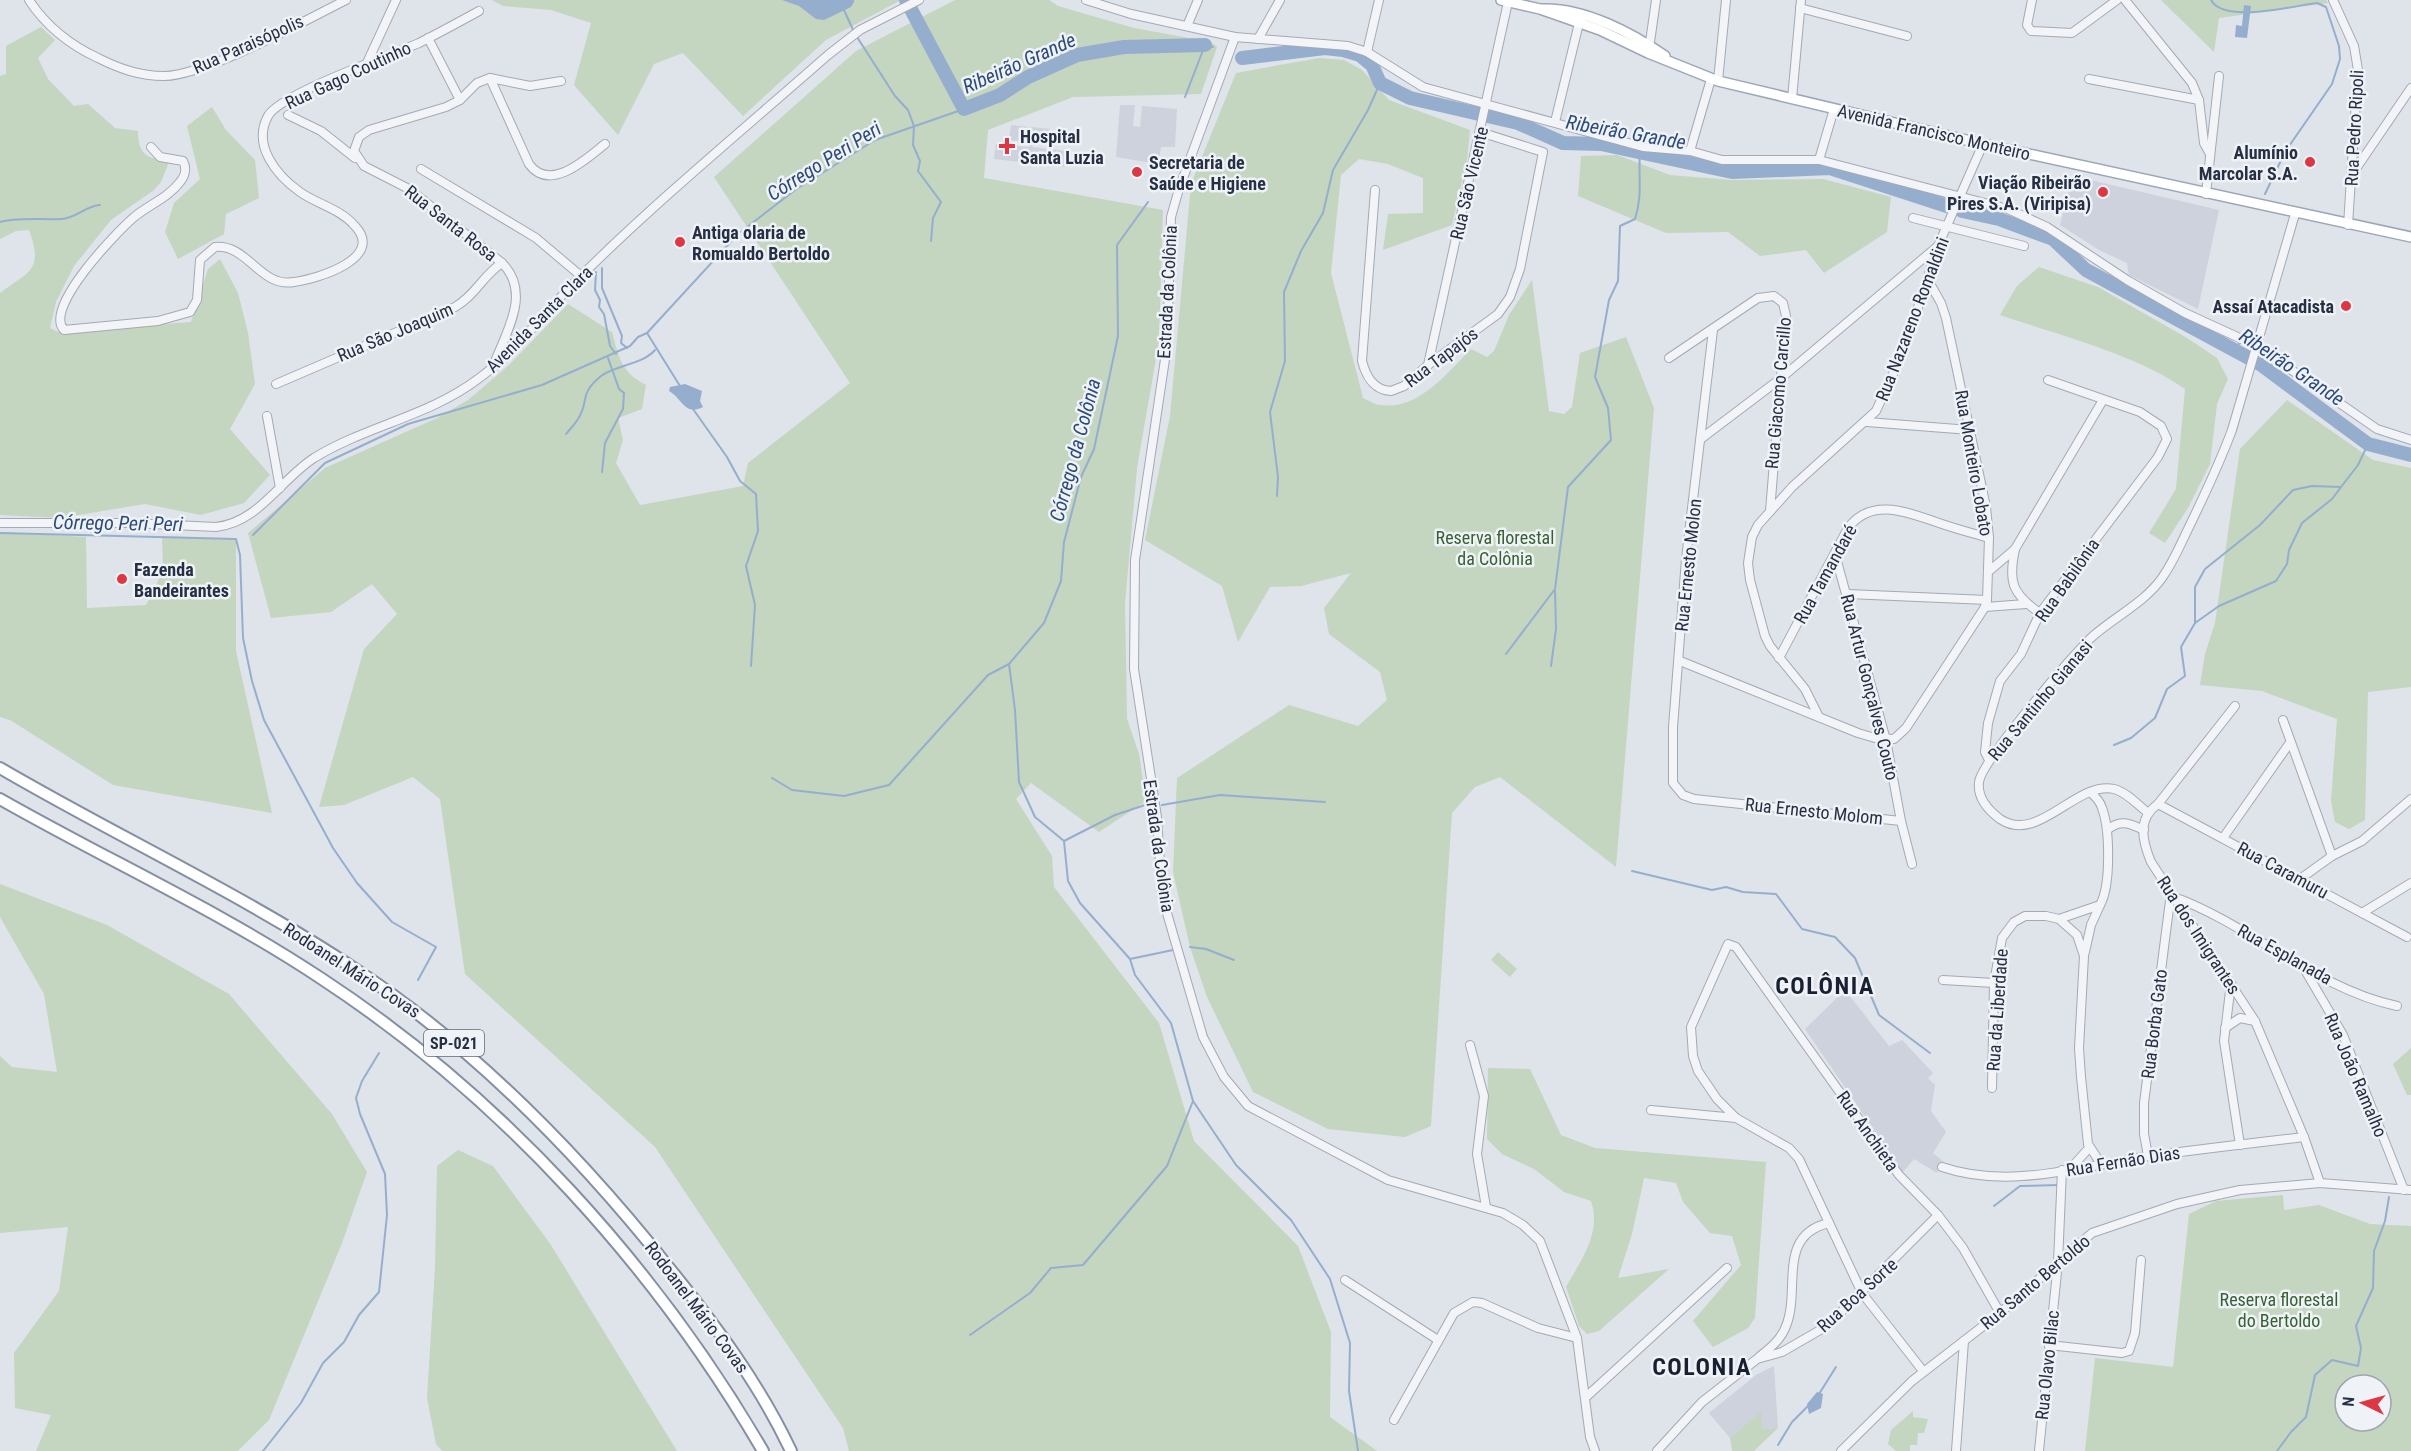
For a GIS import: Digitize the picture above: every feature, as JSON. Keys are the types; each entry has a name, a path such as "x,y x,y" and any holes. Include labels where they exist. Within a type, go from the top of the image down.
{"highway":[{"name":"Rodoanel Mário Covas","path":"0,768 310,941 432,1023 531,1114 637,1228 723,1338 754,1384 791,1451"},
{"name":"Rodoanel Mário Covas","path":"0,799 84,847 206,910 321,978 390,1026 509,1129 606,1232 671,1312 727,1391 763,1451"}],"main road":[{"name":"Avenida Francisco Monteiro","path":"1505,1 1528,3 1540,9 1552,8 1714,80 1983,144 2295,214 2411,237"}],"street":[{"name":"Rua Paraisópolis","path":"29,0 56,31 90,54 135,74 165,76 206,65 244,49 345,0"},
{"path":"366,65 396,0"},
{"path":"1086,0 1131,14 1235,37 1328,42 1368,52 1423,87 1485,112 1555,122 1643,147 1690,151 1722,160 1819,160 2008,209 2047,227 2127,280 2185,313 2255,348 2377,429 2411,440"},
{"path":"1187,26 1198,0"},
{"path":"1258,39 1280,0"},
{"path":"1368,52 1379,0"},
{"path":"1648,50 1656,0"},
{"path":"1690,151 1714,80 1726,0"},
{"path":"2032,0 2027,25 2031,31 2065,34 2078,29 2117,0"},
{"path":"2126,0 2192,83 2199,100 2204,143 2210,154"},
{"name":"Rua Pedro Ripoli","path":"2333,0 2354,46 2358,70 2348,225"},
{"name":"Avenida Santa Clara","path":"0,523 229,526 245,519 313,459 337,445 442,402 492,368 580,276 851,36 917,1"},
{"name":"Rua São Vicente","path":"1428,364 1485,112 1505,1"},
{"path":"1791,99 1800,4 1907,36"},
{"name":"Rua Gago Coutinho","path":"151,147 160,157 183,161 186,167 184,177 171,192 128,224 84,271 64,304 60,322 64,330 158,321 190,312 197,300 200,260 207,251 215,248 235,250 268,278 285,283 302,281 355,261 361,248 358,229 340,214 300,192 282,176 265,150 263,132 270,113 279,105 428,38 479,11"},
{"path":"1555,122 1580,19"},
{"name":"Estrada da Colônia","path":"1235,37 1179,189 1172,217 1167,346 1135,560 1134,669 1157,817 1162,896 1203,1037 1224,1077 1248,1106 1388,1180 1486,1207 1513,1218 1540,1241 1577,1338 1590,1437 1595,1451"},
{"path":"428,38 460,100"},
{"path":"2206,194 2219,76"},
{"path":"490,78 535,171 549,176 561,174 605,144"},
{"path":"357,158 355,144 369,130 446,107 460,100 477,83 490,78 530,86 561,81"},
{"path":"2089,79 2199,100"},
{"path":"2352,174 2411,88"},
{"path":"1819,160 1834,109"},
{"name":"Rua Santa Rosa","path":"288,115 321,131 364,166 410,189 502,263"},
{"name":"Rua Tapajós","path":"1375,190 1362,361 1365,375 1380,389 1391,391 1404,386 1428,364 1498,314 1510,297 1520,269 1543,152 1480,132"},
{"name":"Rua Nazareno Romaldini","path":"1819,717 1805,689 1770,646 1760,620 1748,563 1752,537 1758,525 1792,487 1867,422 1885,394 1928,280 1938,246 1983,144"},
{"path":"421,169 536,238 580,276"},
{"name":"Rua Santinho Gianasi","path":"2147,812 2114,789 2099,789 2035,822 2013,824 1994,814 1980,793 1982,771 2077,651 2146,596 2162,579 2219,465 2232,430 2295,214"},
{"path":"1913,218 2024,246"},
{"path":"1702,438 1780,379 1938,246"},
{"path":"492,368 517,296 512,274 502,263"},
{"name":"Rua São Joaquim","path":"276,384 455,307 472,295 490,272 502,263"},
{"name":"Rua Monteiro Lobato","path":"1928,280 1941,303 1946,318 1986,507 1989,538 1986,603"},
{"name":"Rua Giacomo Carcillo","path":"1669,358 1758,298 1777,297 1784,303 1786,316 1770,511"},
{"name":"Rua Ernesto Molon","path":"1683,795 1673,783 1671,769 1686,559 1713,330"},
{"path":"1988,572 2015,549 2103,400 2048,380"},
{"name":"Rua Babilônia","path":"1989,760 1985,747 1995,692 2000,681 2021,654 2040,614 2166,446 2165,431 2156,421 2134,410 2103,400"},
{"path":"267,416 280,488"},
{"path":"1867,422 1970,430"},
{"name":"Rua Tamandaré","path":"1779,658 1855,519 1869,512 1886,509 1910,513 1989,538"},
{"path":"2015,549 2011,573 2013,585 2026,604 2040,614"},
{"name":"Rua Artur Gonçalves Couto","path":"1835,554 1848,594 1886,740 1901,821"},
{"path":"1848,594 2026,604"},
{"path":"1680,661 1858,733 1886,740 1900,735 1986,603"},
{"path":"2147,812 2158,804 2235,706"},
{"path":"2283,720 2289,744 2332,856"},
{"path":"2223,838 2289,744"},
{"path":"2091,793 2102,806 2107,830 2106,887 2091,925 2084,956 2079,1048 2089,1148 2101,1164"},
{"name":"Rua Ernesto Molom","path":"1683,795 1901,821 1912,864"},
{"path":"2300,879 2332,856 2362,841 2411,799"},
{"name":"Rua Caramuru","path":"2158,804 2362,914 2408,936"},
{"name":"Rua dos Imigrantes","path":"2147,812 2144,830 2151,862 2254,1021 2304,1137 2320,1183"},
{"path":"2107,830 2120,822 2129,823 2144,830"},
{"path":"2362,914 2411,883"},
{"name":"Rua Esplanada","path":"2172,895 2205,910 2366,998 2397,1006"},
{"name":"Rua Borba Gato","path":"2148,1156 2144,1134 2144,1103 2172,895"},
{"path":"2059,920 2100,905"},
{"name":"Rua da Liberdade","path":"1992,1088 1995,983 2002,938 2014,922 2034,915 2059,920"},
{"path":"2059,920 2077,934 2084,956"},
{"name":"Rua Anchieta","path":"1736,1118 1717,1099 1698,1071 1690,1037 1695,1015 1728,944 1736,947 1899,1175 1938,1215 1963,1248 2000,1313"},
{"name":"Rua João Ramalho","path":"2301,964 2343,1035 2407,1190"},
{"path":"1943,980 1995,983"},
{"path":"2230,983 2224,1029 2228,1074 2240,1144"},
{"path":"2224,1029 2240,1018 2254,1021"},
{"path":"1470,1045 1484,1096 1477,1154 1486,1207"},
{"path":"1651,1110 1736,1118 1770,1136 1796,1154 1804,1165 1862,1293 1923,1371"},
{"name":"Rua Fernão Dias","path":"1942,1167 2001,1177 2023,1177 2148,1156 2304,1137"},
{"path":"2067,1169 2089,1148"},
{"name":"Rua Olavo Bilac","path":"2039,1451 2067,1169"},
{"name":"Rua Santo Bertoldo","path":"1841,1451 1923,1371 2000,1313 2081,1240 2112,1224 2217,1193 2320,1183 2407,1190"},
{"name":"Rua Boa Sorte","path":"1657,1451 1702,1402 1757,1359 1799,1344 1827,1326 1938,1215"},
{"path":"1757,1359 1777,1342 1787,1325 1794,1262 1802,1239 1814,1229 1829,1223"},
{"path":"2049,1345 2122,1353 2129,1351 2134,1333 2141,1260"},
{"path":"1586,1397 1727,1268"},
{"path":"1346,1280 1438,1340"},
{"path":"1394,1420 1454,1313 1473,1302 1490,1305 1538,1328 1577,1338"},
{"path":"1956,1451 1964,1341"}],"shaded area":[{"path":"1120,105 1135,105 1133,126 1140,127 1142,106 1177,109 1175,147 1161,147 1158,164 1116,157"},
{"name":"Hospital Santa Luzia","path":"1011,125 1050,129 1049,144 1033,142 1032,147 1066,151 1065,167 994,159 996,144 1029,147 1029,142 1009,140"},
{"path":"2073,176 2219,210 2198,309 2129,275 2127,263 2099,250 2060,225"},
{"path":"1845,990 1889,1046 1902,1040 1933,1073 1928,1078 1935,1085 1931,1111 1946,1132 1933,1153 1944,1162 1937,1173 1914,1159 1903,1172 1805,1029"},
{"path":"1774,1366 1778,1428 1762,1429 1760,1413 1730,1438 1709,1413 1756,1375"}],"green space":[{"path":"492,0 901,0 826,40 743,116 683,53 654,64 618,135 574,85 591,23 551,10 503,6"},
{"path":"955,0 1049,0 1058,6 1134,28 1211,42 1217,47 1201,94 1073,97 988,130 984,178 1163,210 1159,341 1137,468 1125,604 1127,719 1139,754 1146,801 1099,832 1031,783 1016,799 1052,856 1054,887 1159,1023 1194,1141 1298,1246 1331,1332 1330,1417 1377,1451 849,1451 843,1428 655,1147 465,974 440,799 413,777 344,805 319,807 364,649 397,614 372,584 331,612 271,618 248,533 325,468 437,418 468,400 509,365 568,304 612,332 622,363 631,375 646,385 642,409 618,418 623,440 616,463 640,505 743,486 748,463 850,383 714,177 856,51"},
{"path":"2161,0 2326,0 2328,3 2219,18 2214,52"},
{"path":"41,27 55,40 38,58 48,79 74,106 88,104 115,128 138,131 139,144 144,153 153,158 166,158 169,162 161,182 154,190 111,220 74,266 56,302 50,328 58,332 191,322 208,269 220,259 238,293 248,333 255,384 230,429 270,475 244,503 201,515 145,504 60,518 0,515 0,293 31,269 35,254 29,230 16,231 0,239 0,76 6,74 6,46"},
{"name":"Reserva florestal da Colônia","path":"1319,58 1344,60 1362,70 1389,100 1470,130 1467,160 1452,225 1383,250 1388,214 1423,213 1423,178 1388,164 1359,159 1341,175 1331,273 1363,398 1381,405 1407,402 1431,388 1471,349 1487,357 1494,351 1509,315 1532,280 1549,411 1564,414 1572,407 1580,353 1626,337 1654,408 1616,867 1500,777 1475,787 1452,813 1431,1126 1405,1137 1328,1129 1253,1092 1207,997 1190,947 1173,872 1177,778 1289,705 1358,726 1387,700 1380,672 1329,634 1324,608 1351,573 1301,586 1270,587 1238,642 1222,586 1145,540 1170,416 1191,184 1236,73"},
{"path":"212,107 226,130 255,160 259,198 226,214 224,234 178,259 165,232 174,203 200,179 187,126"},
{"path":"1617,155 1670,175 1731,180 1823,179 1891,197 1887,232 1824,273 1806,250 1760,256 1728,232 1666,233 1578,196 1581,156"},
{"path":"2039,267 2098,287 2187,338 2217,358 2228,379 2217,404 2210,464 2188,508 2165,543 2149,533 2176,489 2185,389 2166,377 2121,356 2000,315 2017,286"},
{"path":"2287,400 2373,460 2411,468 2411,687 2368,692 2365,820 2349,829 2335,822 2331,801 2337,719 2262,691 2200,685 2205,654 2215,623 2240,449"},
{"path":"0,532 86,537 87,608 146,605 163,571 162,536 236,539 236,651 272,813 113,785 10,720 0,717"},
{"path":"0,884 107,925 229,994 332,1114 367,1172 342,1243 269,1420 238,1451 36,1451 51,1415 15,1408 14,1353 59,1291 68,1227 0,1233 0,1056 12,1067 57,1072 44,994 0,917"},
{"path":"1498,952 1517,969 1510,977 1491,960"},
{"path":"2411,1048 2411,1095 2407,1095 2393,1064"},
{"path":"1488,1068 1530,1069 1561,1135 1595,1148 1766,1162 1755,1318 1748,1328 1713,1347 1693,1321 1741,1265 1732,1236 1710,1233 1683,1202 1676,1183 1644,1178 1632,1234 1618,1278 1669,1269 1599,1331 1587,1334 1579,1326 1566,1287 1592,1235 1594,1213 1591,1201 1564,1192 1534,1169 1502,1154 1487,1139"},
{"path":"458,1150 493,1166 551,1245 677,1451 442,1451 436,1444 427,1398 435,1268 437,1166"},
{"name":"Reserva florestal do Bertoldo","path":"2283,1195 2284,1210 2319,1205 2370,1224 2411,1226 2411,1451 2085,1451 2095,1358 2173,1367 2189,1214 2216,1201"},
{"path":"1913,1411 1913,1417 1928,1419 1924,1433 1918,1433 1917,1445 1910,1445 1910,1451 1896,1451 1888,1444 1891,1430"},
{"path":"1761,1412 1762,1429 1778,1428 1754,1451 1732,1451 1730,1438"}],"water":[{"path":"782,0 854,0 854,2 851,7 824,20 816,19 799,6"},
{"path":"2244,5 2251,6 2247,38 2235,37 2236,25 2242,26"},
{"path":"685,384 702,391 700,401 703,407 688,408 669,391 670,387"},
{"path":"1817,1392 1823,1394 1821,1408 1809,1414 1807,1404"}],"waterway":[{"name":"Ribeirão Grande","path":"906,0 964,109 1000,95 1028,77 1077,55 1124,47 1205,45"},
{"path":"2211,0 2218,7 2244,12 2260,12 2317,3 2326,7 2339,46 2340,59 2332,84 2285,152 2265,194"},
{"path":"844,10 854,32"},
{"path":"857,37 895,96 908,110 914,126 913,145 920,161 918,171 941,202 933,218 931,241"},
{"name":"Córrego da Colônia","path":"1185,97 1205,45 1213,47"},
{"name":"Ribeirão Grande","path":"1242,58 1325,48 1343,50 1360,55 1372,65 1380,83 1410,98 1518,123 1563,143 1601,144 1732,172 1830,168 1950,207"},
{"path":"1277,496 1278,477 1270,412 1285,361 1284,292 1301,251 1323,213 1333,170 1368,110 1380,83"},
{"name":"Córrego Peri Peri","path":"253,535 325,463 408,424 542,385 630,346 638,337 647,333 738,234 795,190 875,140 964,109"},
{"path":"1506,654 1555,589 1568,487 1611,440 1608,408 1595,377 1609,300 1618,281 1620,226 1635,219 1637,210 1640,194 1640,152"},
{"name":"Córrego da Colônia","path":"772,778 792,790 844,796 889,785 988,675 1009,664 1044,623 1061,581 1064,542 1081,477 1094,449 1118,336 1117,245 1148,202"},
{"path":"0,222 67,218 90,207 100,205"},
{"name":"Ribeirão Grande","path":"1962,211 1999,219 2053,239 2086,270 2260,364 2368,444 2411,455"},
{"path":"602,268 602,288 622,336 621,343 627,348"},
{"path":"596,272 595,290 600,300 599,307 604,314 610,346 616,354"},
{"path":"647,333 680,386"},
{"path":"2238,351 2239,341"},
{"name":"Córrego Peri Peri","path":"566,434 578,419 589,388 601,376 643,359 655,350"},
{"name":"Córrego Peri Peri","path":"602,472 605,443 623,409 624,393 619,389 608,358"},
{"path":"693,409 727,457 740,481 756,494 758,531 746,566 755,605 751,666"},
{"path":"2114,745 2131,738 2155,718 2167,689 2185,676 2181,647 2195,623 2195,587 2205,569 2260,525 2293,490 2312,486 2341,487 2358,465 2368,444"},
{"path":"2195,623 2219,606 2276,581 2287,564 2289,550 2302,523 2332,499 2341,487"},
{"path":"0,533 236,539 240,555 243,638 252,681 264,720 333,848 357,883 392,922 436,947 418,980"},
{"path":"1551,666 1556,629 1555,591"},
{"name":"Córrego da Colônia","path":"970,1335 1030,1293 1051,1268 1083,1265 1167,1166 1193,1101 1171,1023 1135,975 1130,959 1080,903 1068,881 1064,841 1035,817 1019,782 1015,710 1009,664"},
{"path":"1162,805 1220,795 1325,802"},
{"path":"1064,841 1115,815 1148,804"},
{"path":"1632,871 1712,890 1726,887 1743,892 1776,894 1802,929 1835,937 1855,958 1879,1015 1930,1053"},
{"path":"1190,947 1206,949 1234,960"},
{"path":"1130,959 1173,950"},
{"path":"263,1451 301,1403 323,1363 344,1342 359,1315 379,1292 387,1215 385,1174 360,1114 356,1098 362,1081 379,1053"},
{"name":"Córrego da Colônia","path":"1193,1101 1236,1165 1291,1220 1330,1279 1350,1343 1349,1391 1358,1451"},
{"path":"1994,1206 2020,1186 2058,1185"},
{"path":"2277,1451 2306,1417 2315,1375 2332,1360 2358,1366 2361,1348 2356,1326 2373,1288 2374,1251 2385,1221 2389,1197"},
{"path":"1819,1394 1836,1367"},
{"path":"1778,1445 1792,1422 1809,1405"}],"place":[{"name":"Hospital Santa Luzia","path":"1007,146"},
{"name":"Alumínio Marcolar S.A.","path":"2310,162"},
{"name":"Secretaria de Saúde e Higiene","path":"1137,172"},
{"name":"Viação Ribeirão Pires S.A. (Viripisa)","path":"2103,192"},
{"name":"Antiga olaria de Romualdo Bertoldo","path":"680,242"},
{"name":"Assaí Atacadista","path":"2346,306"},
{"name":"Fazenda Bandeirantes","path":"122,579"}],"district":[{"name":"COLÔNIA","path":"1825,986"},
{"name":"COLONIA","path":"1702,1367"}]}
